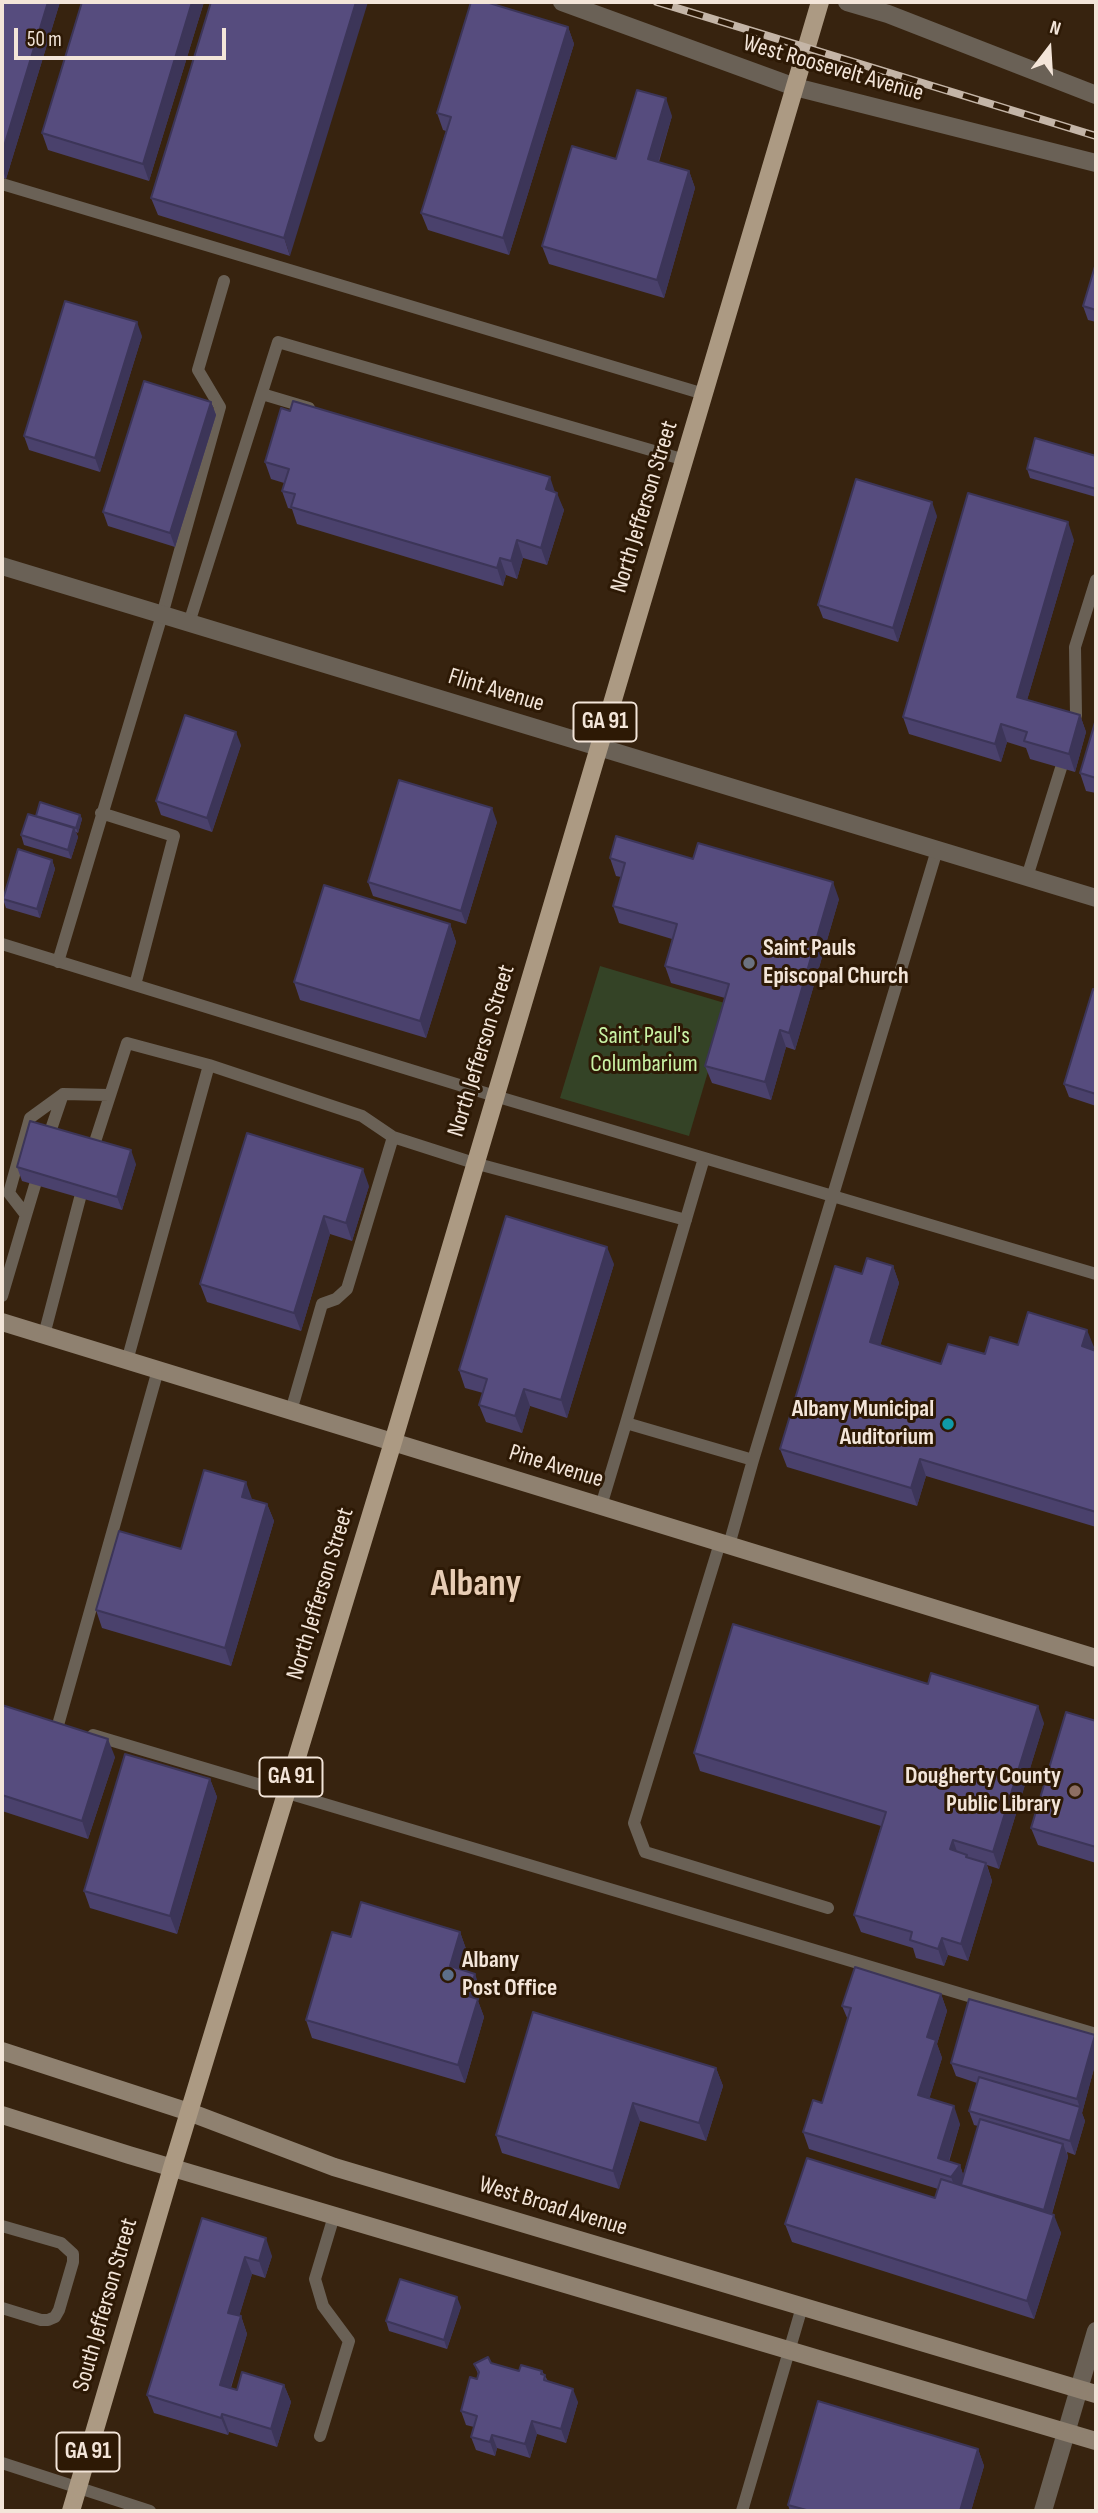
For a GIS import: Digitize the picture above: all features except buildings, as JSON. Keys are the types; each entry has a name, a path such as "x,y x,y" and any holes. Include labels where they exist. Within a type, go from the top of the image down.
{"main road":[{"name":"North Jefferson Street","path":"189,2112 393,1442 820,2"},
{"name":"Pine Avenue","path":"2,1322 1096,1658"},
{"name":"West Broad Avenue","path":"2,2051 189,2112 334,2167 1088,2391"},
{"name":"South Jefferson Street","path":"71,2511 189,2112"},
{"path":"2,2115 172,2168 1096,2441"}],"street":[{"name":"West Roosevelt Avenue","path":"562,2 795,87 1096,163"},
{"path":"847,2 888,14 1096,95"},
{"name":"Flint Avenue","path":"2,566 1096,898"},
{"path":"1043,2511 1066,2432 1088,2391 1096,2331"}],"lane":[{"path":"2,184 704,394"},
{"path":"58,962 162,615 220,407 198,370 224,281"},
{"path":"190,623 278,342 685,460"},
{"path":"262,394 324,412"},
{"path":"1073,728 1076,715 1075,647 1096,580"},
{"path":"1027,877 1061,768"},
{"path":"101,813 174,836 135,985"},
{"path":"828,1908 645,1852 634,1823 752,1460 937,850"},
{"path":"2,944 495,1096 1096,1275"},
{"path":"92,1151 127,1043 209,1065 362,1116 393,1137 474,1163 686,1220"},
{"path":"127,1362 209,1065"},
{"path":"26,1215 9,1193 30,1118 63,1094 109,1095"},
{"path":"48,1138 63,1094"},
{"path":"291,1411 322,1304 336,1299 347,1289 393,1137"},
{"path":"601,1506 704,1158"},
{"path":"2,1296 35,1185"},
{"path":"44,1335 80,1198"},
{"path":"158,1370 64,1727 1096,2034"},
{"path":"626,1423 752,1460"},
{"path":"320,2437 349,2341 323,2306 315,2279 334,2216"},
{"path":"2,2226 61,2243 73,2254 73,2262 55,2316 41,2320 2,2308"},
{"path":"743,2511 802,2307"},
{"path":"2,2463 150,2511"}],"green space":[{"name":"Saint Paul's Columbarium","path":"600,966 728,1004 689,1136 560,1098"}],"railway":[{"path":"657,2 1096,136"}],"place":[{"name":"Saint Pauls Episcopal Church","path":"749,963"},
{"name":"Albany Municipal Auditorium","path":"948,1424"},
{"name":"Dougherty County Public Library","path":"1075,1791"},
{"name":"Albany Post Office","path":"448,1975"}],"district":[{"name":"Albany","path":"476,1585"}]}
